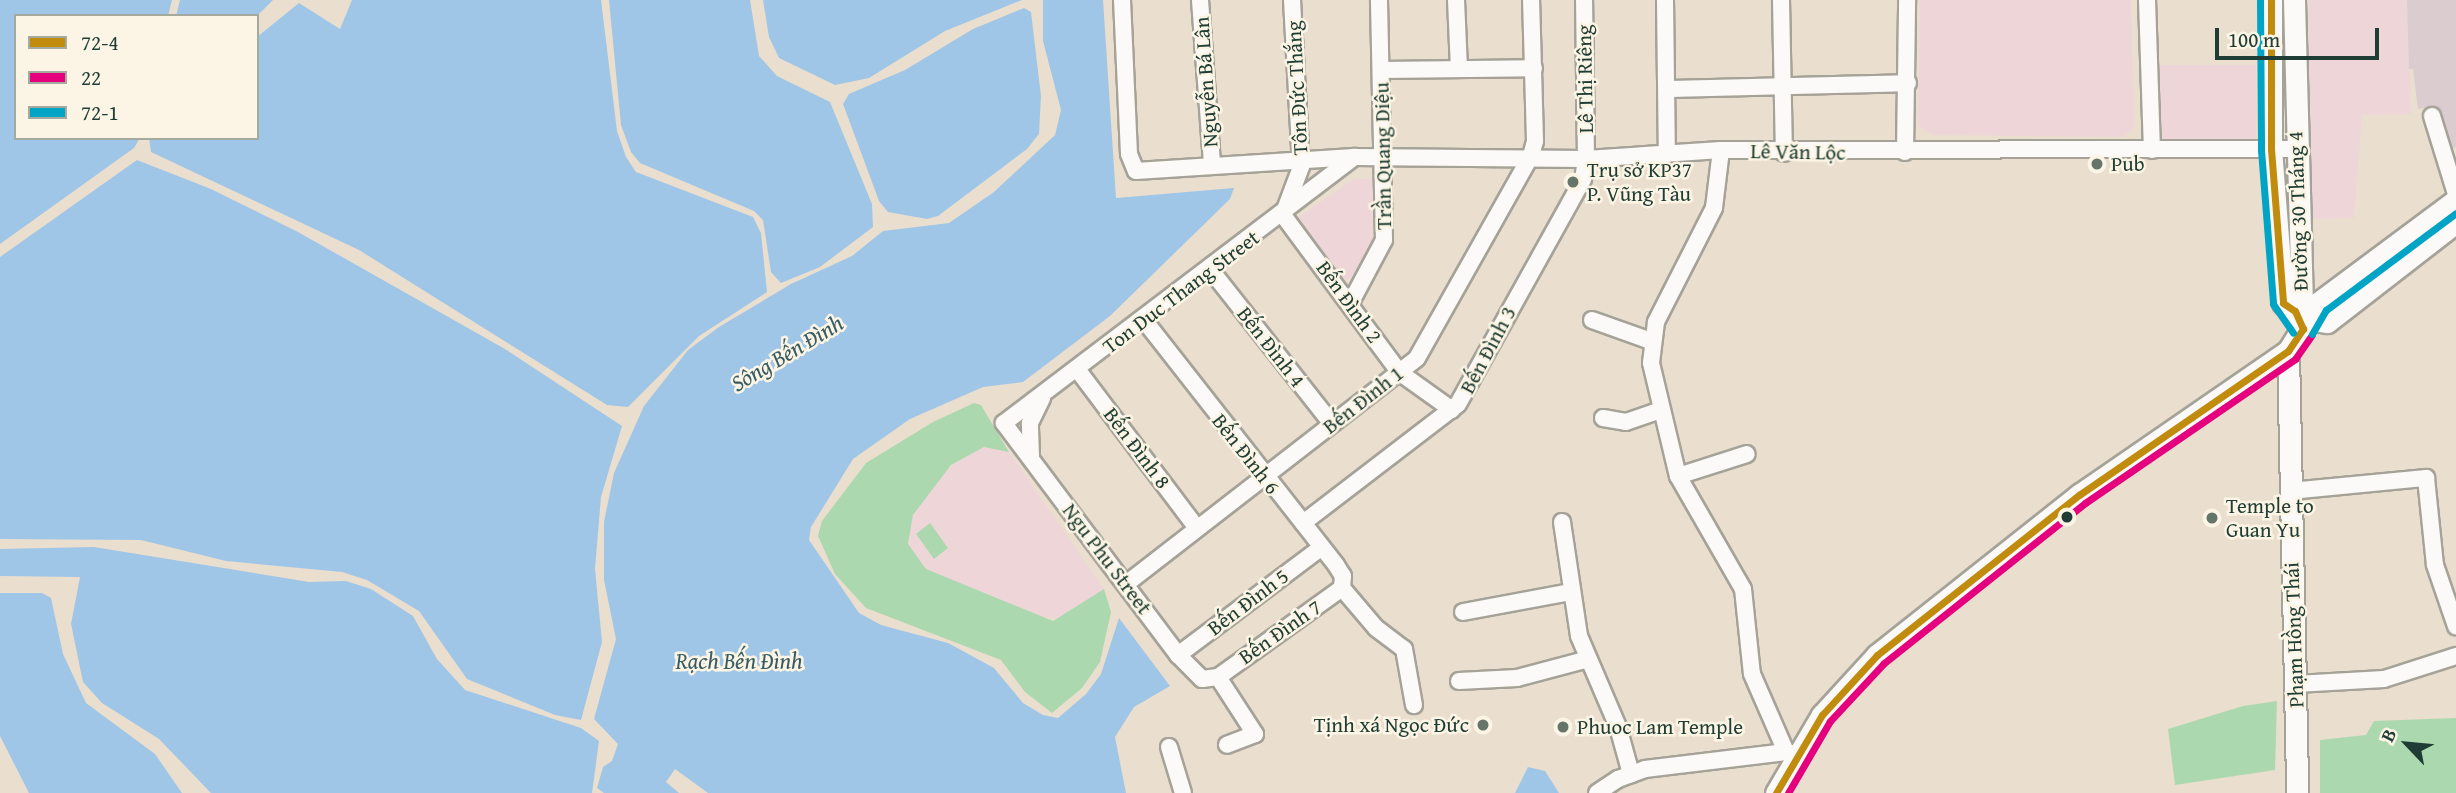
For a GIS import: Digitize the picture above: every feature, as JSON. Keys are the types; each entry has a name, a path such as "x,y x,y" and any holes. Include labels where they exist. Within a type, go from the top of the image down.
{"main road":[{"name":"Đường 30 Tháng 4","path":"2272,0 2271,149 2283,303 2303,320"},
{"name":"Đường 30 Tháng 4","path":"2288,351 2303,320 2295,149 2294,0"},
{"path":"2271,28 2294,28"},
{"path":"2303,320 2318,303 2456,200"},
{"path":"2303,320 2327,322 2456,222"},
{"path":"1776,793 1791,753 1844,688 1904,632 2110,472 2288,351"},
{"name":"Phạm Hồng Thái","path":"2288,351 2297,793"}],"street":[{"name":"Lê Văn Lộc","path":"1122,0 1132,168 1382,156 1531,156 1586,159 1721,150 1784,153 2295,149"},
{"name":"Nguyễn Bá Lân","path":"1200,0 1212,164"},
{"name":"Tôn Đức Thắng","path":"1283,215 1294,193 1301,160 1293,0"},
{"name":"Trần Quang Diệu","path":"1351,302 1383,247 1379,0"},
{"path":"1456,0 1459,69"},
{"path":"1531,0 1535,141 1531,156"},
{"name":"Lê Thị Riêng","path":"1584,0 1586,159"},
{"path":"1665,0 1667,154"},
{"path":"1781,0 1784,153"},
{"path":"1905,152 1907,0"},
{"path":"2147,0 2151,150"},
{"path":"1381,69 1534,68"},
{"path":"1667,89 1908,83"},
{"path":"2432,116 2456,194"},
{"path":"1597,793 1631,774 1662,765 1791,753 1752,674 1743,589 1678,476 1660,410 1651,341 1656,322 1714,208 1721,150"},
{"name":"Bến Đình 1","path":"1126,583 1417,358 1531,156"},
{"name":"Ton Duc Thang Street","path":"1004,423 1283,215 1354,157"},
{"name":"Bến Đình 3","path":"1303,523 1452,410 1464,397 1583,179 1586,159"},
{"name":"Bến Đình 2","path":"1283,215 1351,302 1399,372 1452,410"},
{"name":"Bến Đình 4","path":"1210,270 1332,424"},
{"name":"Bến Đình 6","path":"1144,320 1264,478 1303,523 1319,549 1343,576 1342,588 1376,628 1404,648 1414,705"},
{"path":"1592,320 1651,341"},
{"name":"Bến Đình 8","path":"1077,369 1196,528"},
{"path":"1032,460 1030,423 1045,393"},
{"path":"1603,418 1626,422 1660,410"},
{"name":"Ngu Phu Street","path":"1004,423 1178,655 1199,678 1211,681 1218,677"},
{"path":"1678,476 1747,454"},
{"path":"2290,491 2426,478 2435,565 2456,626"},
{"path":"1562,522 1579,636 1618,727 1631,774"},
{"name":"Bến Đình 5","path":"1178,655 1319,549"},
{"name":"Bến Đình 7","path":"1218,677 1342,588"},
{"path":"1463,612 1571,592"},
{"path":"2296,684 2384,679 2456,656"},
{"path":"1459,681 1517,678 1589,659"},
{"path":"1218,677 1255,734 1227,745"},
{"path":"1169,747 1184,793"}],"shaded area":[{"path":"1920,0 2131,0 2134,128 2123,137 1932,135 1918,125"},
{"path":"2309,0 2407,0 2411,114 2362,115 2354,218 2308,219"},
{"path":"2407,0 2456,0 2456,147 2446,155 2434,106 2418,109 2413,69 2409,69"},
{"path":"2159,65 2256,65 2256,142 2159,142"},
{"path":"1354,179 1372,179 1377,185 1378,242 1355,278 1340,280 1294,220"},
{"path":"984,447 1009,452 1104,589 1065,618 1037,617 946,579 926,569 910,553 908,523 920,501 962,455"}],"green space":[{"path":"974,403 981,405 1009,452 984,447 951,465 913,515 908,544 926,569 1053,621 1104,589 1111,612 1100,662 1082,688 1052,713 1025,692 1001,660 866,608 835,574 818,536 822,521 866,463 933,422"},
{"path":"930,523 948,548 934,559 916,534"},
{"path":"2277,701 2275,770 2175,785 2168,729 2243,706"},
{"path":"2456,718 2456,793 2320,793 2320,740 2366,735 2374,721"}],"water":[{"path":"0,0 172,0 168,14 14,14 14,140 139,140 134,148 0,244"},
{"path":"180,0 273,0 259,14 176,14"},
{"path":"352,0 601,0 617,131 626,157 636,172 753,217 761,233 767,292 699,336 628,407 607,405 359,250 151,152 149,140 259,140 259,35 299,3 340,29"},
{"path":"609,0 750,0 759,56 777,76 830,102 872,204 873,227 820,267 781,283 771,272 763,220 754,211 640,163 631,152 621,125"},
{"path":"763,0 1022,0 945,31 869,78 835,85 779,58 769,37"},
{"name":"Rạch Bến Đình","path":"1043,0 1103,0 1116,198 1234,188 1230,199 1110,316 1023,382 983,387 910,419 853,459 811,527 809,540 859,613 881,625 948,643 994,668 1023,703 1043,715 1058,718 1086,694 1101,674 1119,618 1170,686 1134,707 1115,737 1126,793 708,793 675,769 666,782 679,793 604,793 597,788 603,767 612,761 618,744 594,719 616,639 604,580 604,522 614,473 644,406 688,350 719,327 791,284 852,256 883,231 949,223 994,192 1055,135 1061,110 1043,41"},
{"path":"1024,8 1031,12 1041,96 1039,134 1027,149 938,216 927,219 888,212 879,201 843,104 849,94 905,70 973,29"},
{"path":"137,160 211,189 298,232 505,349 622,426 601,497 595,569 602,642 581,720 555,715 467,679 419,611 367,580 342,572 226,561 141,540 0,539 0,257"},
{"path":"94,547 309,582 346,581 371,589 413,616 437,659 465,690 581,728 599,741 592,793 211,793 159,739 102,703 83,682 71,624 80,577 0,576 0,549"},
{"path":"0,593 42,593 51,598 63,654 86,703 155,754 182,793 29,793 0,736"},
{"path":"1528,767 1545,771 1559,793 1515,793"}],"transit line":[{"name":"72-1","path":"2260,0 2261,150 2273,304 2293,333"},
{"name":"72-4","path":"2271,0 2271,149 2283,303 2295,311 2303,329"},
{"name":"72-1","path":"2312,334 2326,310 2456,213"},
{"name":"72-4","path":"1776,793 1822,715 1877,655 2079,495 2288,351 2303,329"},
{"name":"22","path":"1788,793 1830,721 1884,663 2085,503 2295,359 2312,335"}],"place":[{"name":"Pub","path":"2097,164"},
{"name":"Trụ sở KP37 P. Vũng Tàu","path":"1573,182"},
{"name":"Temple to Guan Yu","path":"2212,518"},
{"name":"Tịnh xá Ngọc Đức","path":"1483,725"},
{"name":"Phuoc Lam Temple","path":"1563,727"}],"water label":[{"name":"Sông Bến Đình","path":"787,353"}]}
